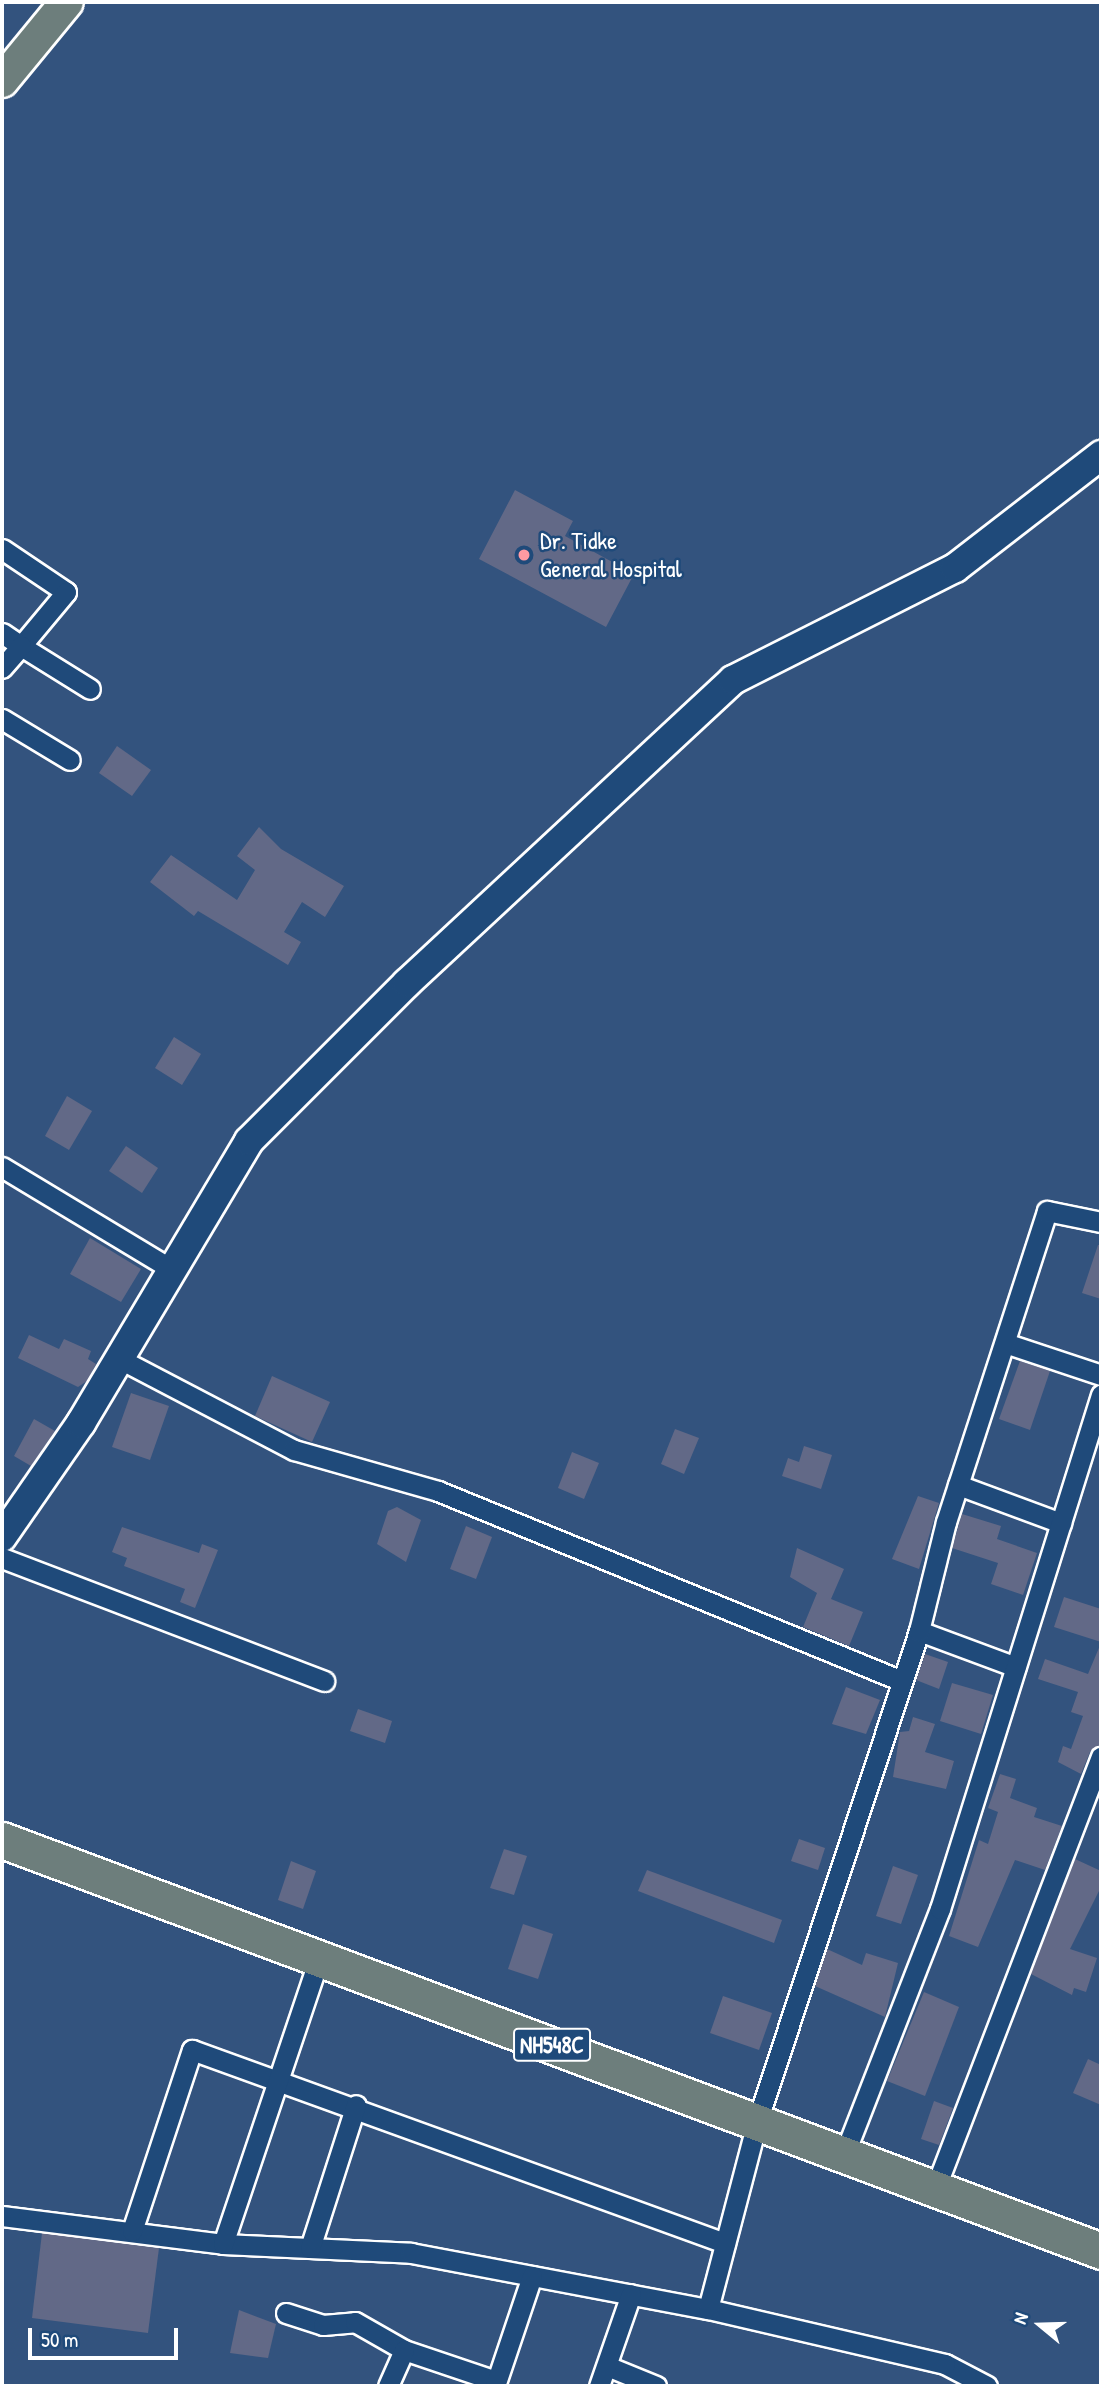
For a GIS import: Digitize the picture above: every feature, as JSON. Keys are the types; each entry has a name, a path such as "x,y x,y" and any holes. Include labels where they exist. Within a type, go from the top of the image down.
{"highway":[{"name":"NH548C","path":"2,1840 1101,2250"}],"main road":[{"path":"2,81 67,2"}],"street":[{"path":"2,1537 118,1358 249,1141 407,983 733,680 955,568 1101,455"},
{"path":"2,549 66,592 2,668"},
{"path":"2,633 90,689"},
{"path":"2,719 70,760"},
{"path":"2,1167 171,1269"},
{"path":"708,2309 757,2122 919,1631 958,1485 1047,1211 1101,1222"},
{"path":"1005,1343 1101,1375"},
{"path":"118,1358 294,1450 438,1491 902,1681"},
{"path":"844,2155 940,1909 1101,1395"},
{"path":"958,1485 1061,1523"},
{"path":"2,1558 324,1681"},
{"path":"919,1631 1016,1667"},
{"path":"935,2189 1101,1757"},
{"path":"223,2244 319,1959"},
{"path":"132,2231 192,2050 278,2076 726,2242"},
{"path":"310,2248 356,2105"},
{"path":"2,2217 223,2244 411,2253 782,2322 956,2379 987,2386"},
{"path":"286,2313 323,2325 355,2322 404,2350 496,2384 532,2276"},
{"path":"598,2386 631,2294"},
{"path":"388,2386 404,2350"},
{"path":"607,2366 656,2386"}],"building":[{"path":"515,490 573,521 565,536 634,574 606,627 479,559"},
{"path":"117,746 151,770 132,796 99,773"},
{"path":"259,827 281,849 344,886 325,917 302,902 284,932 301,942 288,965 198,911 194,916 150,882 171,855 237,900 255,870 237,856"},
{"path":"174,1037 201,1054 182,1085 155,1068"},
{"path":"67,1096 92,1111 69,1150 45,1136"},
{"path":"126,1146 158,1168 142,1193 109,1171"},
{"path":"90,1238 141,1269 121,1302 70,1274"},
{"path":"1098,1245 1101,1245 1101,1299 1082,1293"},
{"path":"29,1335 59,1349 64,1339 91,1351 88,1359 96,1364 87,1381 78,1387 18,1358"},
{"path":"1020,1361 1050,1371 1030,1430 999,1419"},
{"path":"272,1376 330,1402 312,1442 255,1416"},
{"path":"131,1393 169,1406 150,1460 112,1447"},
{"path":"34,1419 55,1431 31,1466 14,1456"},
{"path":"675,1429 699,1438 684,1474 661,1464"},
{"path":"804,1446 832,1455 821,1489 782,1476 788,1458 799,1462"},
{"path":"572,1452 599,1463 584,1499 558,1488"},
{"path":"918,1496 939,1503 919,1569 892,1559"},
{"path":"397,1507 421,1520 406,1562 377,1544 388,1511"},
{"path":"962,1514 1001,1526 997,1539 1037,1553 1023,1595 991,1584 998,1563 952,1548"},
{"path":"466,1526 492,1537 476,1579 450,1569"},
{"path":"122,1527 199,1553 202,1544 218,1550 195,1608 180,1602 185,1589 124,1566 127,1558 112,1552"},
{"path":"797,1548 844,1569 831,1599 863,1612 849,1646 803,1627 817,1593 790,1577"},
{"path":"1064,1597 1101,1609 1101,1642 1054,1627"},
{"path":"1101,1643 1101,1745 1090,1752 1081,1774 1058,1762 1063,1746 1071,1749 1083,1716 1071,1712 1078,1692 1038,1679 1045,1659 1088,1674"},
{"path":"925,1654 948,1662 939,1689 916,1680"},
{"path":"952,1683 993,1695 981,1734 940,1721"},
{"path":"846,1687 880,1700 866,1734 832,1724"},
{"path":"358,1709 392,1721 385,1743 350,1731"},
{"path":"913,1717 935,1724 925,1752 954,1761 946,1789 893,1777 900,1732 909,1731"},
{"path":"1000,1774 1016,1779 1010,1798 1037,1808 1034,1817 1062,1826 1045,1870 1015,1860 978,1947 949,1936 979,1840 988,1844 998,1812 988,1808"},
{"path":"799,1839 825,1848 818,1870 791,1861"},
{"path":"504,1849 527,1856 514,1895 490,1888"},
{"path":"1075,1859 1101,1871 1101,1887 1070,1949 1097,1958 1086,1992 1074,1988 1072,1995 1031,1974"},
{"path":"291,1861 316,1871 303,1909 278,1900"},
{"path":"893,1866 918,1875 901,1924 876,1916"},
{"path":"647,1870 782,1920 774,1943 638,1891"},
{"path":"523,1924 553,1934 538,1979 508,1969"},
{"path":"827,1949 862,1965 866,1953 898,1963 885,2017 815,1986"},
{"path":"924,1992 959,2007 925,2096 887,2081"},
{"path":"723,1996 772,2013 759,2050 710,2033"},
{"path":"1088,2059 1101,2065 1101,2105 1073,2093"},
{"path":"934,2101 953,2108 939,2145 921,2139"},
{"path":"42,2233 159,2248 148,2333 32,2318"},
{"path":"239,2310 276,2324 268,2358 230,2353"}],"place":[{"name":"Dr. Tidke General Hospital","path":"524,555"}]}
